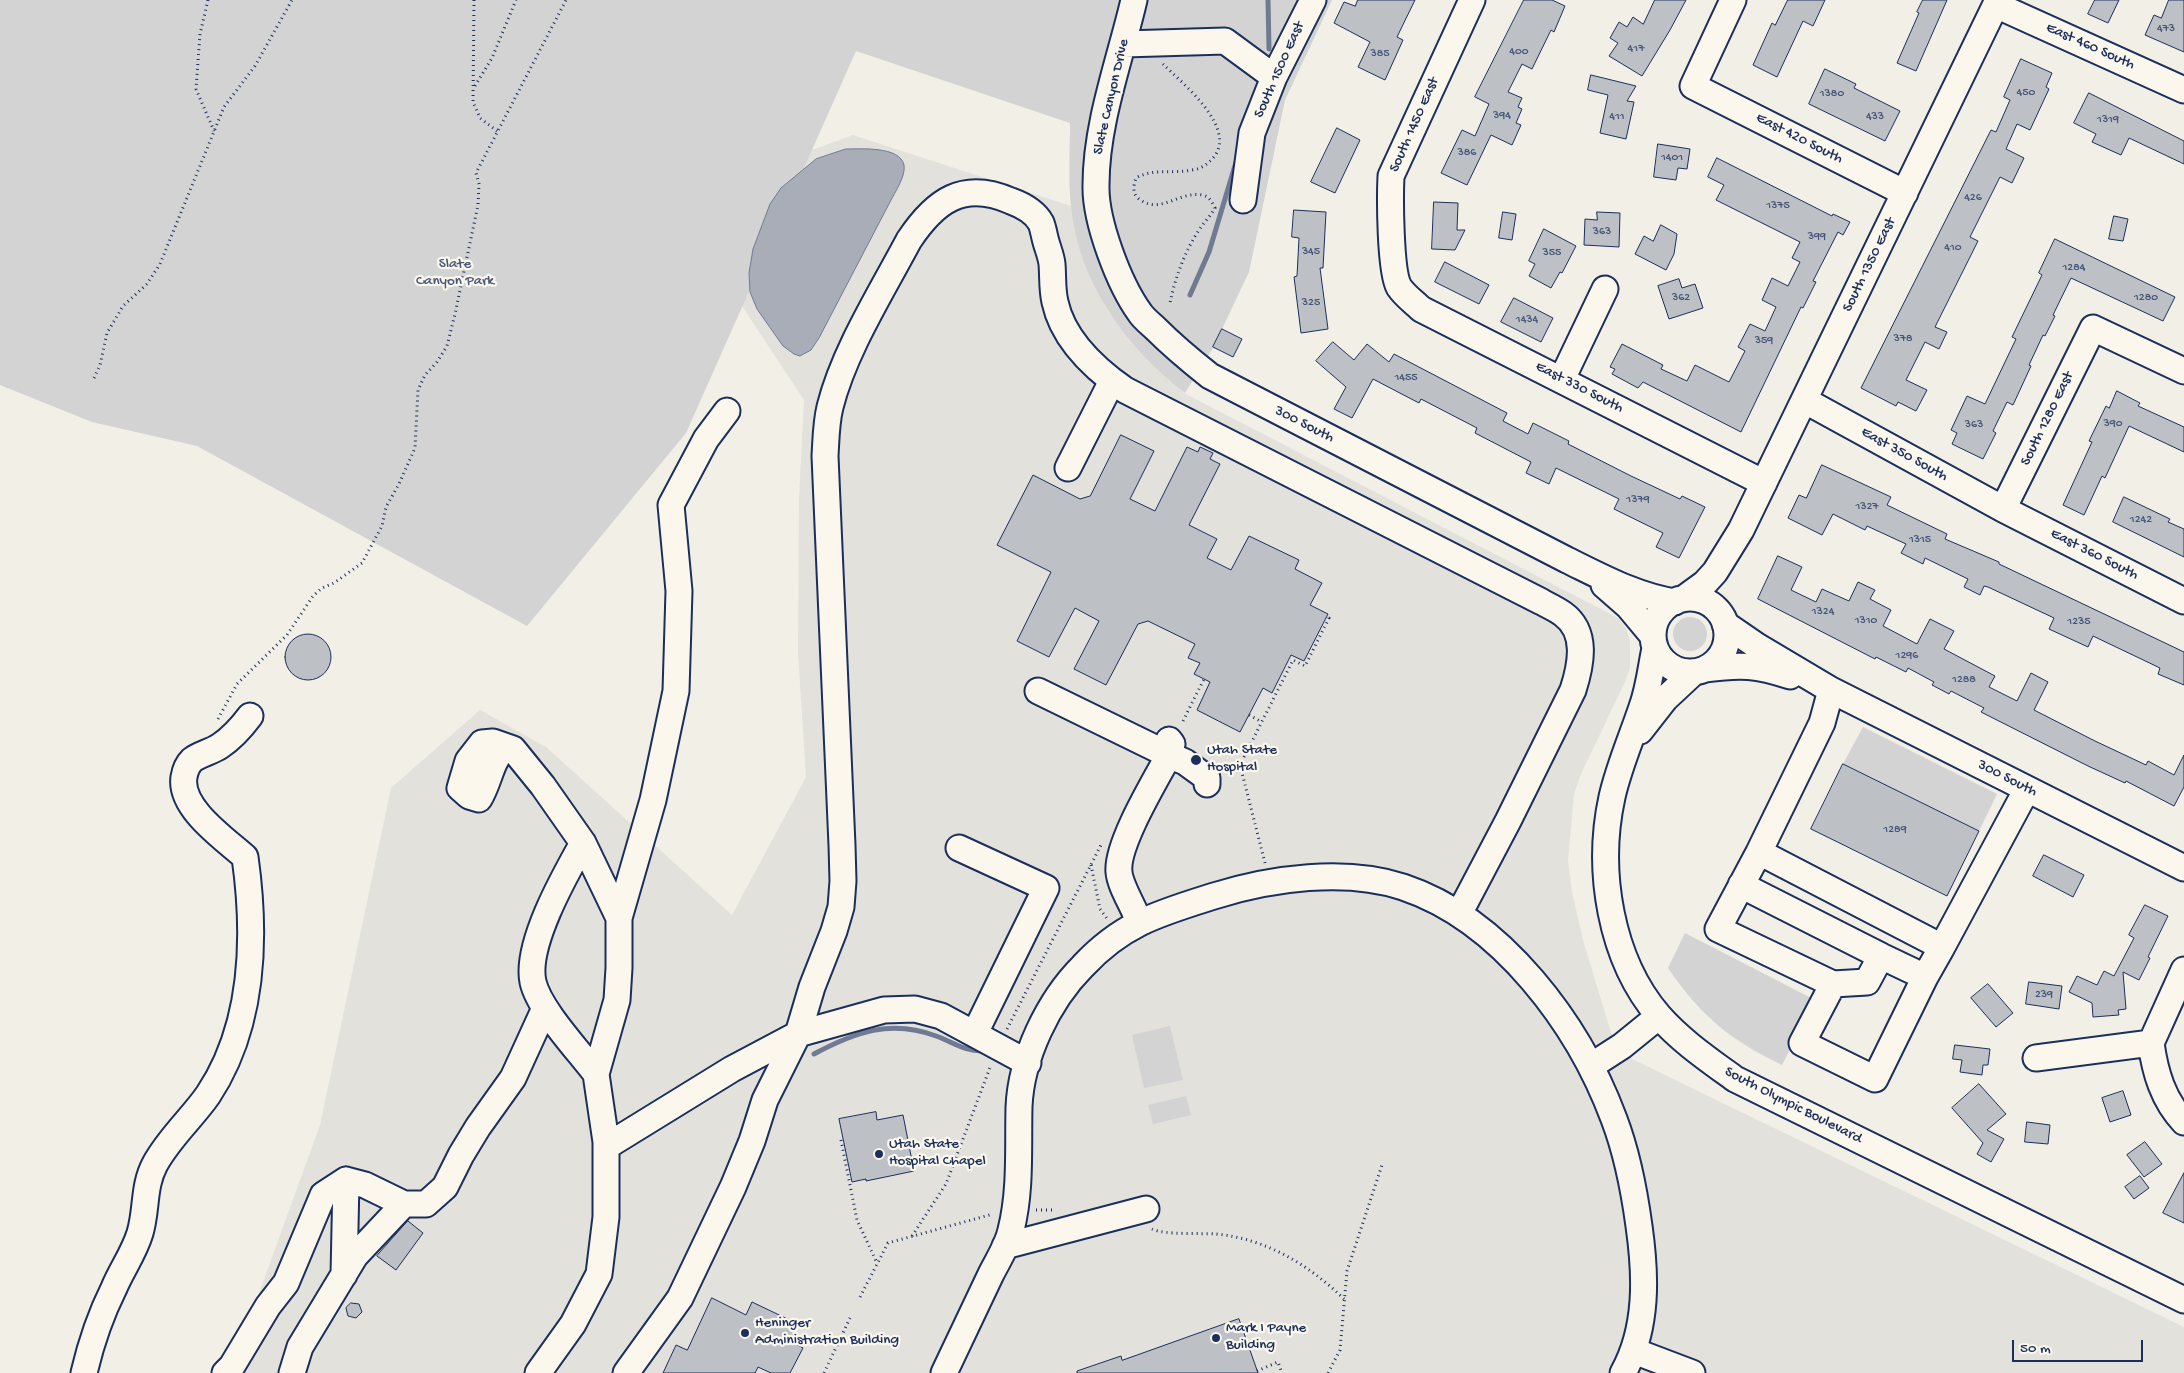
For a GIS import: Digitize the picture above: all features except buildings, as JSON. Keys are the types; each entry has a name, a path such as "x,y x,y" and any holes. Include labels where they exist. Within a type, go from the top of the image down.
{"street":[{"name":"Slate Canyon Drive","path":"1102,225 1096,186 1099,146 1134,0"},
{"name":"South 1500 East","path":"1243,200 1252,133 1274,77 1313,0"},
{"name":"South 1450 East","path":"1399,287 1393,249 1390,198 1391,176 1472,0"},
{"name":"East 420 South","path":"1733,0 1693,86 1905,193"},
{"name":"East 460 South","path":"1997,3 2184,90"},
{"name":"South 1350 East","path":"1679,600 1705,583 1715,572 1741,530 1997,3"},
{"path":"1124,44 1225,41 1274,77"},
{"path":"626,1373 680,1298 734,1187 752,1141 765,1100 798,1034 812,987 834,931 841,907 843,881 825,456 826,428 836,388 849,356 909,240 920,223 935,208 964,194 979,191 996,195 1030,210 1041,223 1052,261 1055,302 1063,323 1089,362 1112,381 1125,390 1542,602 1564,614 1576,629 1582,652 1580,669 1573,690 1459,914"},
{"name":"300 South","path":"1102,225 1117,270 1140,314 1178,351 1210,376 1623,587 1659,599 1679,600"},
{"name":"East 330 South","path":"1399,287 1421,309 1764,482"},
{"path":"1562,379 1606,290"},
{"name":"South 1280 East","path":"2003,509 2093,328 2184,371"},
{"path":"1068,468 1112,381"},
{"name":"East 350 South","path":"1804,400 2003,509"},
{"path":"538,1373 573,1324 599,1274 606,1217 606,1146 596,1074 617,1000 620,968 619,918 653,800 676,691 679,591 671,505 706,439 727,411"},
{"name":"East 360 South","path":"2003,509 2184,601"},
{"name":"South 1350 East","path":"1724,620 1725,582 1741,530"},
{"name":"300 South","path":"1567,560 1613,591 1642,620 1654,642"},
{"path":"1692,598 1704,601 1715,607 1724,620 1727,640 1723,652 1716,662 1700,670 1682,671 1671,666 1662,658 1654,642 1655,624 1660,613 1679,600 1692,598"},
{"name":"300 South","path":"1724,620 1757,646 1831,690 2184,868"},
{"name":"South Olympic Boulevard","path":"1654,642 1643,706 1623,757 1611,799 1605,844 1607,894 1618,939 1638,987 1659,1016 1691,1047 1735,1079 2184,1300"},
{"name":"300 South","path":"1700,670 1747,665 1764,668 1831,690"},
{"name":"South Olympic Boulevard","path":"1623,757 1642,728 1665,699 1700,670"},
{"path":"1831,690 1822,723 1759,852 1718,929 1834,984 1867,982 1881,956"},
{"path":"1038,691 1185,762 1207,778 1206,784"},
{"path":"84,1373 95,1328 140,1233 149,1176 164,1150 188,1122 212,1087 230,1052 239,1022 248,978 252,939 251,897 245,857 199,814 185,794 183,784 185,770 192,761 220,746 237,733 250,716"},
{"path":"505,747 513,750 543,786 583,843 619,918"},
{"path":"1139,922 1119,872 1120,858 1125,841 1169,755"},
{"path":"1834,984 1802,1043 1875,1079 1925,977 2027,789"},
{"path":"583,843 551,904 539,936 534,958 533,982 545,1008 596,1074"},
{"path":"959,848 1046,888 976,1033"},
{"path":"1759,852 1942,947"},
{"path":"944,1373 1011,1233 1019,1155 1019,1104 1032,1046 1045,1017 1077,973 1103,947 1139,922 1220,894 1270,883 1336,876 1371,879 1404,887 1459,914 1504,951 1536,984 1568,1027 1591,1066 1615,1120 1625,1154 1640,1230 1644,1263 1643,1301 1628,1362 1692,1373"},
{"path":"1742,885 1925,977"},
{"path":"2184,970 2151,1043 2154,1065 2160,1085 2168,1101 2184,1122"},
{"path":"346,1180 365,1186 404,1204 426,1204 445,1188 461,1155 513,1078 545,1008"},
{"path":"606,1146 732,1069 798,1034 884,1010 915,1009 941,1016 976,1033 1028,1064"},
{"path":"1591,1066 1622,1046 1659,1016"},
{"path":"2036,1058 2151,1043"},
{"path":"521,1062 546,1048 577,1049"},
{"path":"344,1275 346,1180"},
{"path":"225,1373 232,1366 268,1306 286,1283 323,1195 346,1180"},
{"path":"292,1373 300,1347 355,1256 404,1204"},
{"path":"1005,1246 1146,1209"}],"path":[{"path":"208,0 200,34 196,89 214,132"},
{"path":"94,378 100,365 107,333 123,306 147,284 160,264 224,107 255,66 292,0"},
{"path":"474,0 475,87 473,102 480,118 497,131"},
{"path":"475,87 492,58 516,0"},
{"path":"217,721 237,684 287,634 313,596 322,588 334,583 362,563 382,526 386,507 400,484 415,448 418,390 425,375 447,346 478,205 479,184 476,173 566,0"},
{"path":"1162,62 1206,108 1220,132 1217,153 1209,164 1193,170 1146,172 1136,178 1133,189 1138,199 1150,206 1163,205 1176,198 1203,194 1210,199 1215,208 1199,229 1187,253 1174,286 1170,303"},
{"path":"1270,883 1240,765 1294,660 1305,666 1329,618 1326,617"},
{"path":"1183,721 1204,679"},
{"path":"1249,715 1262,722"},
{"path":"1006,1032 1104,838"},
{"path":"1091,864 1093,884 1100,909 1111,924"},
{"path":"912,1236 946,1184 994,1056"},
{"path":"841,1140 857,1220 877,1264"},
{"path":"1328,1373 1340,1350 1347,1271 1383,1162"},
{"path":"1146,1209 1153,1224 1152,1230 1219,1234 1278,1251 1311,1270 1344,1299"},
{"path":"860,1297 888,1243 1000,1212"},
{"path":"824,1373 850,1318"},
{"path":"1257,1370 1278,1362 1282,1373"}],"shaded area":[{"name":"Utah State Hospital","path":"853,135 1071,206 1082,256 1108,312 1184,393 1618,618 1626,628 1630,642 1630,668 1581,774 1574,794 1568,861 1572,892 1583,940 1612,1036 1632,1059 2184,1327 2184,1373 230,1373 320,1125 391,788 480,710 546,747 732,915 806,777 798,654 799,498 804,400 736,297 793,157"},
{"path":"846,149 870,149 895,154 904,165 902,179 819,338 811,350 800,356 783,346 757,309 750,292 749,273 753,249 770,204 781,188 816,159"}],"green space":[{"name":"Slate Canyon Park","path":"0,0 1332,0 1285,100 1249,272 1213,348 1185,393 1163,375 1125,334 1108,311 1084,262 1076,235 1071,206 1069,175 1070,123 856,51 686,433 527,626 197,446 92,422 0,385"},
{"path":"1690,617 1702,622 1707,634 1702,646 1690,651 1678,646 1673,634 1678,622"},
{"path":"1863,727 1997,794 1979,831 1843,764"},
{"path":"1685,933 1815,1000 1782,1065 1732,1036 1705,1013 1680,985 1668,968"},
{"path":"1170,1026 1183,1080 1144,1088 1132,1035"},
{"path":"1186,1096 1191,1115 1153,1124 1148,1105"}],"waterway":[{"path":"1268,0 1269,49"},
{"path":"1190,295 1209,252 1237,159"},
{"path":"814,1054 859,1034 888,1028 920,1031 965,1048 984,1051"}],"place":[{"name":"Utah State Hospital","path":"1196,760"},
{"name":"Utah State Hospital Chapel","path":"879,1154"},
{"name":"Heninger Administration Building","path":"745,1333"},
{"name":"Mark I Payne Building","path":"1216,1338"}]}
